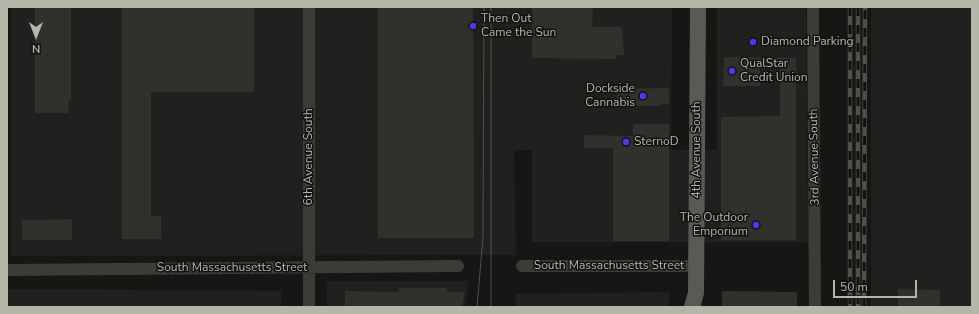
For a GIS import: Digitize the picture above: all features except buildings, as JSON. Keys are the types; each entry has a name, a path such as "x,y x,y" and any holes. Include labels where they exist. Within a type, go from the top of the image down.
{"main road":[{"name":"4th Avenue South","path":"696,304 698,7"}],"street":[{"name":"6th Avenue South","path":"309,7 309,307"},
{"name":"3rd Avenue South","path":"813,7 815,307"},
{"name":"South Massachusetts Street","path":"7,270 458,266"},
{"name":"South Massachusetts Street","path":"522,266 696,266"}],"shaded area":[{"path":"11,7 672,7 671,150 717,150 717,7 806,7 808,242 532,242 532,150 514,150 516,255 11,256"},
{"path":"871,7 972,7 972,307 871,307"},
{"path":"327,281 469,281 465,307 327,307"},
{"path":"7,289 281,291 281,307 7,307"},
{"path":"669,292 669,307 515,307 516,294"}],"tram line":[{"path":"477,307 483,237 484,7"},
{"path":"491,7 491,307"}],"railway":[{"path":"850,7 850,307"},
{"path":"858,7 858,307"},
{"path":"864,307 865,7"}],"place":[{"name":"Then Out Came the Sun","path":"473,26"},
{"name":"Diamond Parking","path":"753,42"},
{"name":"QualStar Credit Union","path":"732,71"},
{"name":"Dockside Cannabis","path":"643,96"},
{"name":"SternoD","path":"626,142"},
{"name":"The Outdoor Emporium","path":"756,225"}]}
